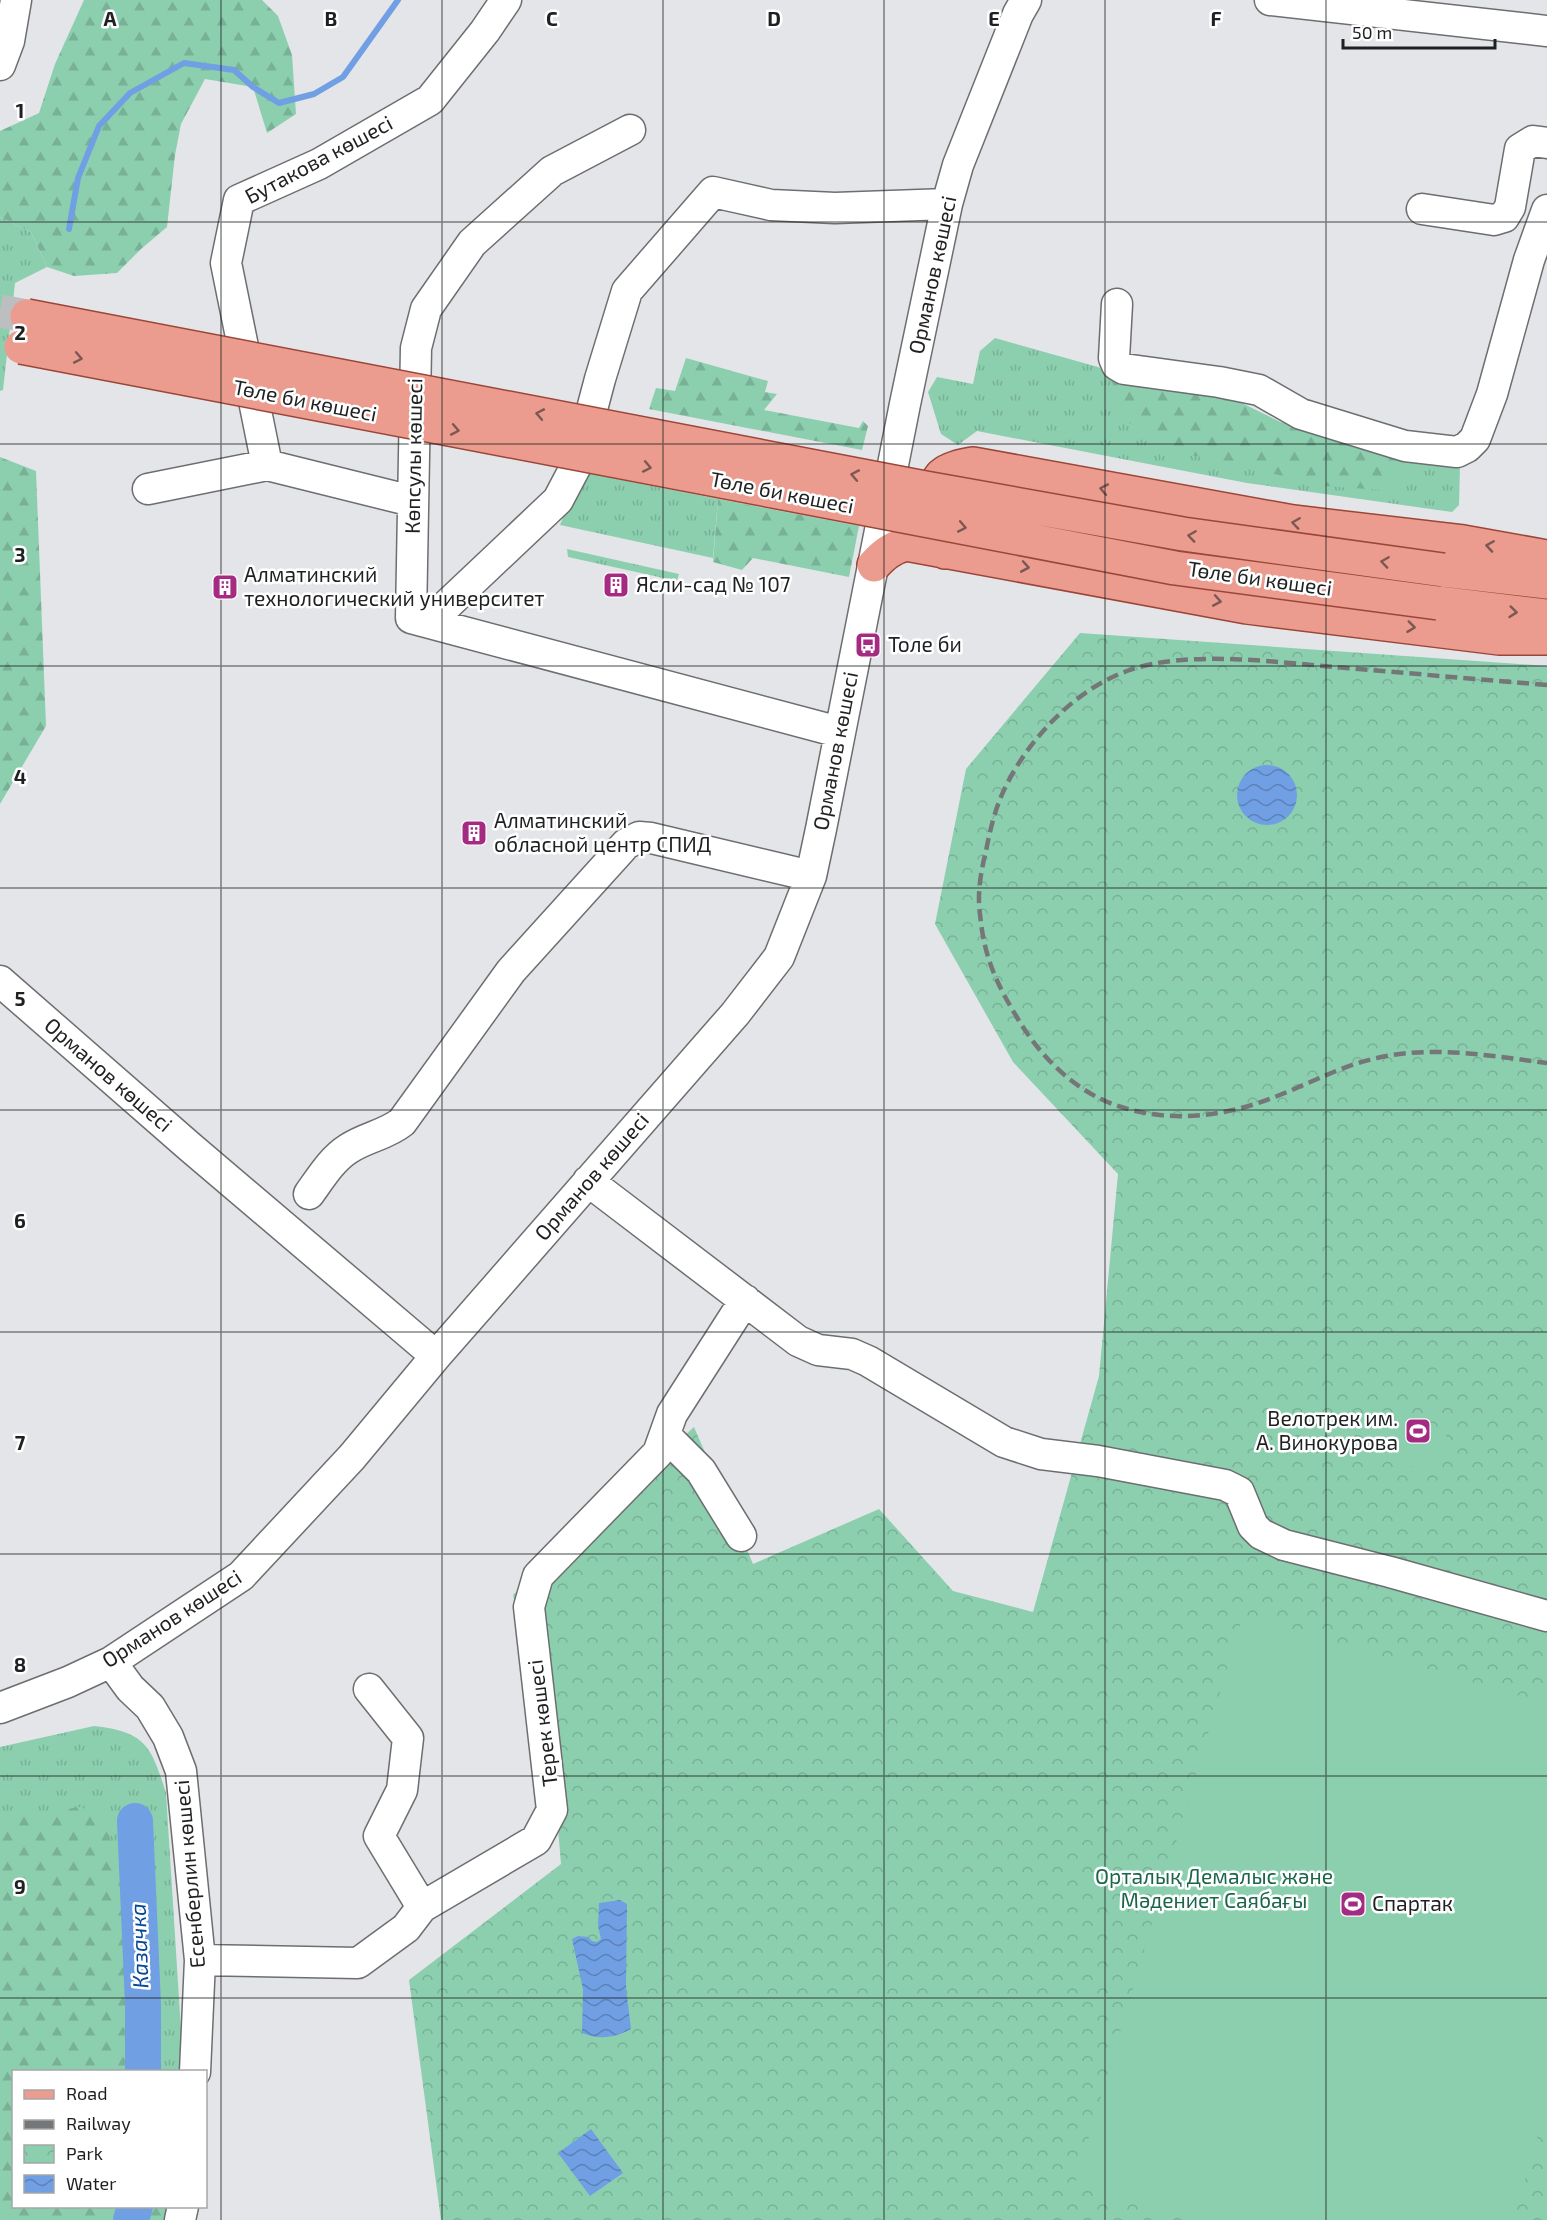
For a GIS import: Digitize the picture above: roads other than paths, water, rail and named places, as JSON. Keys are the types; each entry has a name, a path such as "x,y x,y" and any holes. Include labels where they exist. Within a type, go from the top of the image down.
{"main road":[{"name":"Төле би көшесі","path":"1547,582 1183,534 24,331 1164,565 1547,616"},
{"path":"945,552 936,543 928,528 926,513 929,495 942,475 957,467 973,464 1293,522 1463,542 1547,557"},
{"path":"874,565 889,551 906,544 1247,607 1499,638 1547,638"}],"street":[{"path":"0,65 9,41 16,0"},
{"name":"Бутакова көшесі","path":"267,465 226,262 239,200 319,164 430,100 507,0"},
{"name":"Орманов көшесі","path":"0,1708 68,1682 111,1662 241,1576 352,1457 436,1356 735,1014 780,957 811,876 909,382 947,204 958,165 1018,14 1026,0"},
{"path":"1270,0 1547,31"},
{"name":"Көпсулы көшесі","path":"630,130 552,171 472,243 426,309 416,348 411,618 839,732"},
{"path":"1422,209 1494,220 1504,217 1510,207 1520,149 1533,141 1547,143"},
{"path":"429,622 558,500 578,462 627,291 713,192 771,205 835,208 947,204"},
{"path":"1117,304 1114,358 1124,369 1259,390 1301,414 1406,446 1457,452 1467,447 1475,439 1492,394 1529,260 1547,210"},
{"path":"148,489 267,465 412,501"},
{"path":"309,1194 334,1162 348,1149 392,1130 402,1122 511,971 626,844 639,837 651,838 811,876"},
{"name":"Орманов көшесі","path":"0,981 199,1155 436,1356"},
{"path":"588,1181 798,1341 818,1350 852,1354 868,1361 1004,1442 1041,1454 1098,1461 1225,1485 1239,1492 1253,1526 1261,1534 1284,1545 1547,1616"},
{"name":"Терек көшесі","path":"200,1960 357,1963 406,1928 422,1907 536,1840 552,1810 529,1607 538,1576 658,1453 672,1414 745,1300"},
{"path":"664,1435 701,1471 741,1536"},
{"name":"Есенберлин көшесі","path":"111,1662 130,1688 150,1707 168,1737 181,1771 200,1960 195,2070"},
{"path":"369,1689 408,1738 402,1790 379,1836 422,1907"}],"water":[{"path":"1267,765 1284,770 1292,778 1297,795 1292,812 1284,820 1267,825 1250,820 1242,812 1237,795 1242,778 1250,770"},
{"path":"620,1900 627,1904 626,1988 631,2029 613,2036 595,2037 582,2033 583,1989 572,1939 578,1936 588,1937 597,1942 601,1939 598,1926 599,1903"},
{"path":"591,2129 623,2173 590,2196 558,2153"}],"waterway":[{"path":"69,229 78,178 99,126 130,93 184,63 234,70 253,87 279,103 314,94 343,77 398,0"},
{"name":"Казачка","path":"135,1821 143,2005 143,2070"},
{"name":"Казачка","path":"131,2220 134,2208"}],"tunnel":[{"path":"0,311 27,316"}],"railway":[{"path":"1547,685 1231,659 1177,660 1130,670 1110,678 1073,702 1040,734 1026,752 1004,790 995,812 980,882 979,898 982,929 992,969 1026,1032 1045,1056 1067,1077 1105,1101 1125,1108 1167,1116 1231,1111 1272,1098 1350,1066 1398,1054 1462,1053 1547,1063"}],"place":[{"name":"Ясли-сад № 107","path":"616,585"},
{"name":"Алматинский технологический университет","path":"225,587"},
{"name":"Толе би","path":"868,645"},
{"name":"Алматинский обласной центр СПИД","path":"474,833"},
{"name":"Велотрек им. А. Винокурова","path":"1418,1431"},
{"name":"Спартак","path":"1353,1904"}],"park label":[{"name":"Орталық Демалыс және Мәдениет Саябағы","path":"1214,1889"}]}
